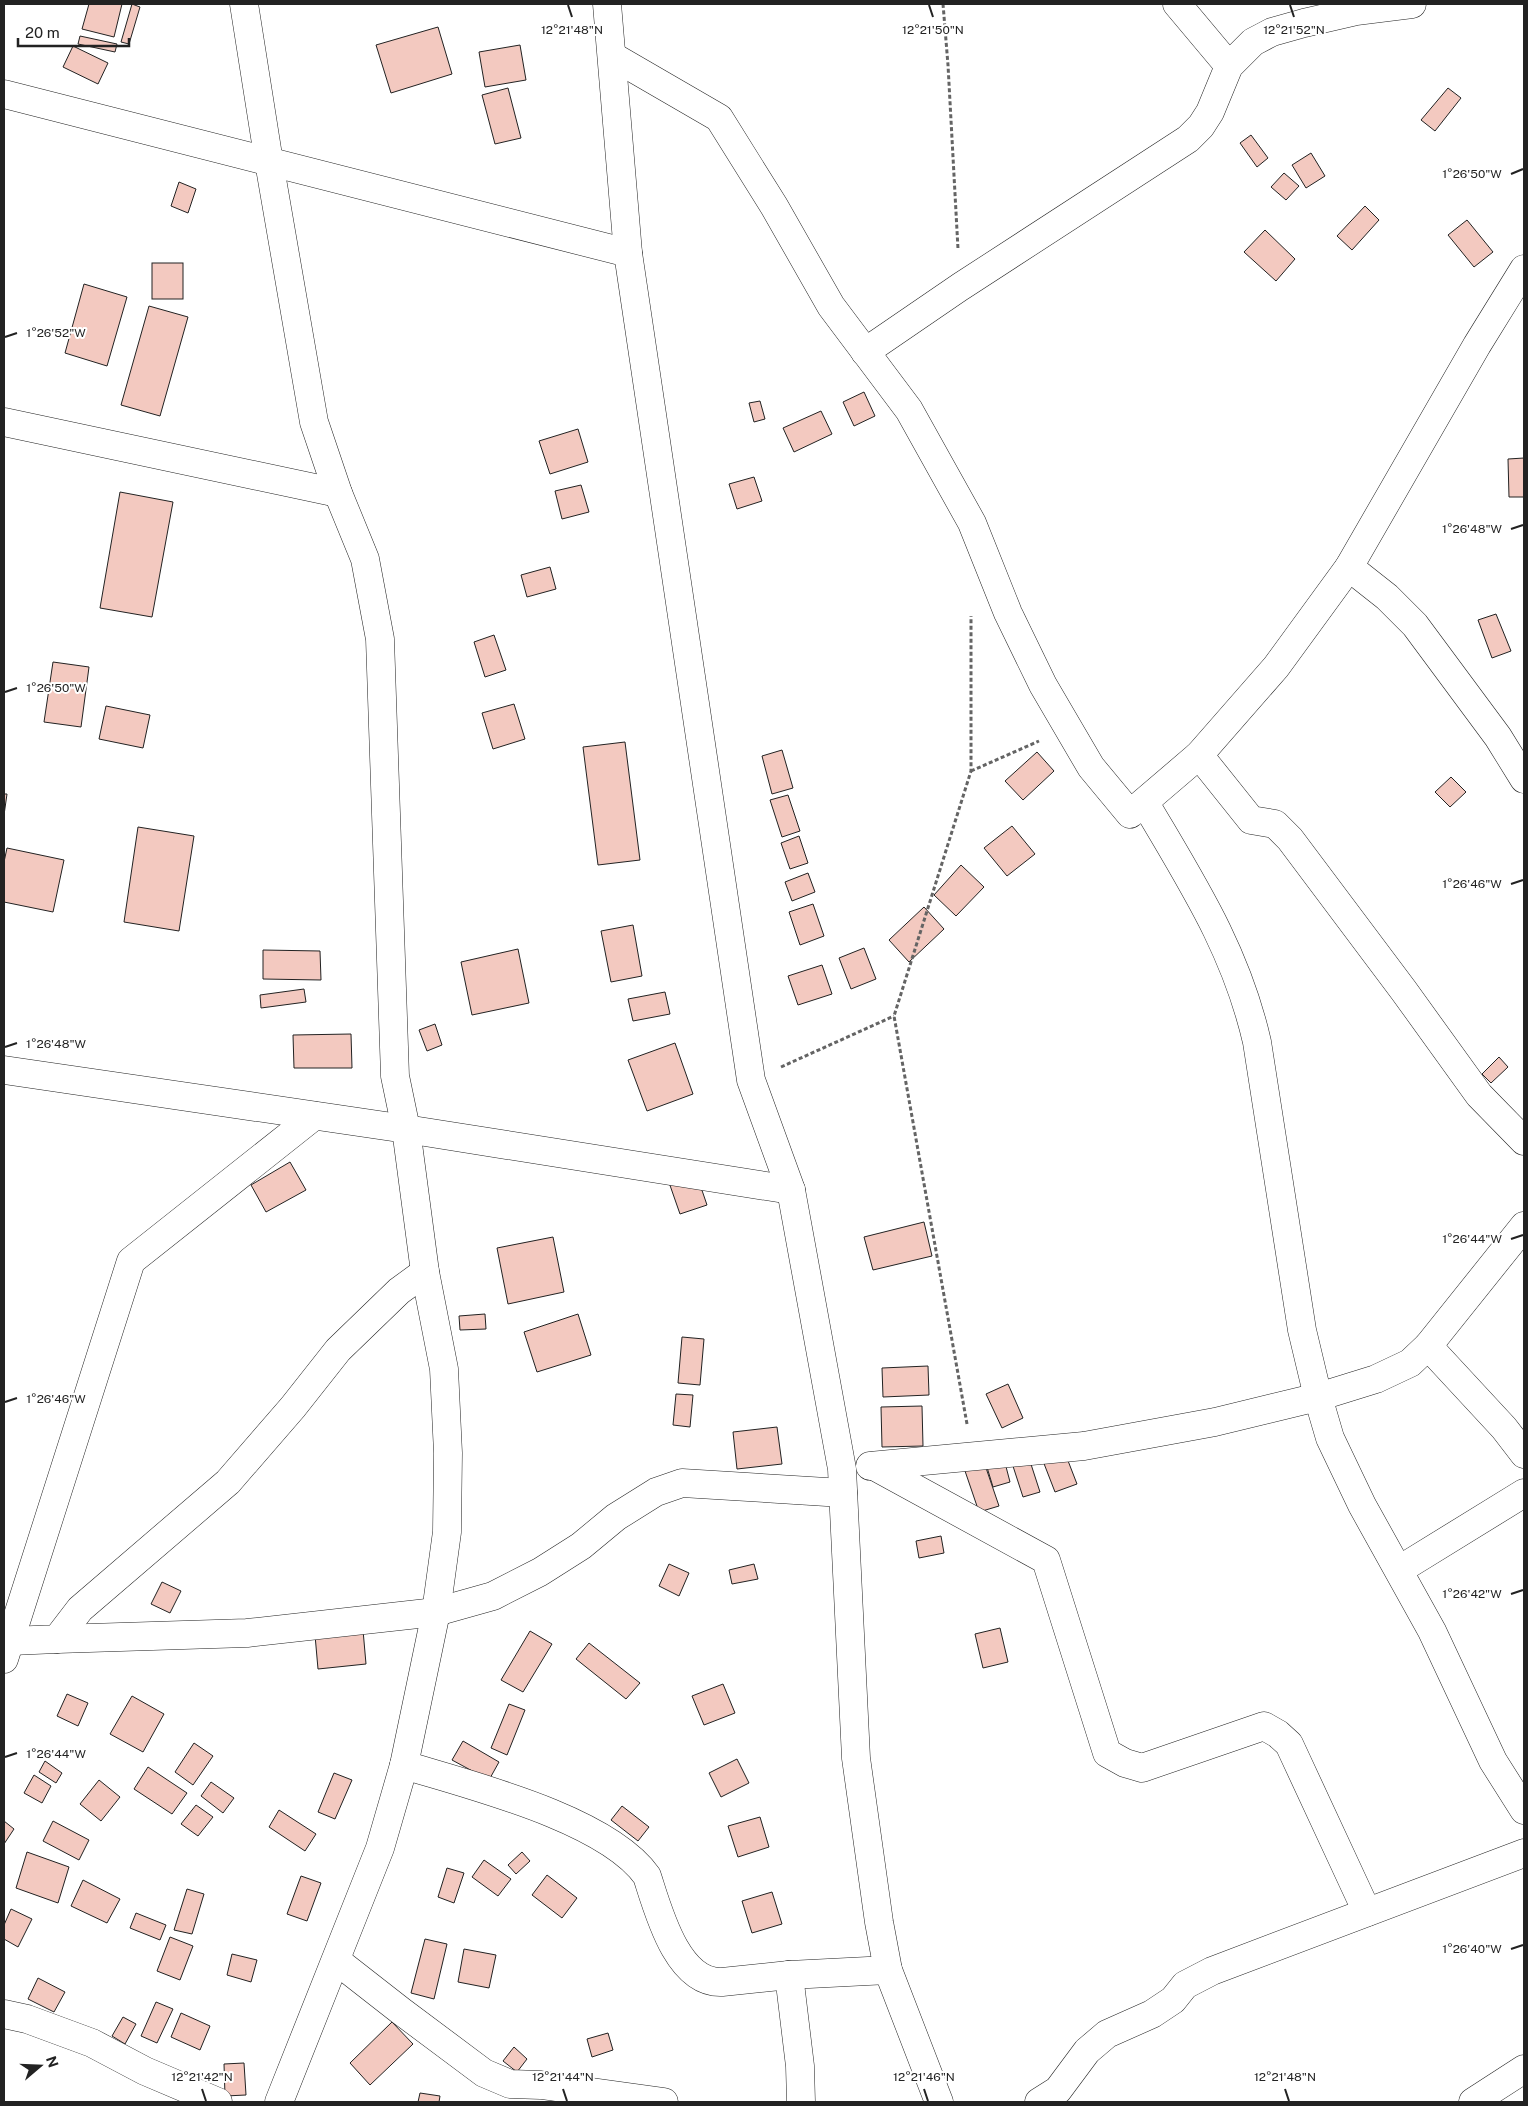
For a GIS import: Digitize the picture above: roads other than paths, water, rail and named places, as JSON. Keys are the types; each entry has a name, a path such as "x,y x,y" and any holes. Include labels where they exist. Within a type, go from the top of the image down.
{"street":[{"path":"244,4 268,162 314,422 338,493 365,559 380,639 395,1076 406,1129 425,1272 444,1369 448,1415 446,1532 436,1612 404,1765 380,1848 279,2102"},
{"path":"1177,4 1229,66"},
{"path":"865,352 1188,139 1201,126 1210,112 1229,66 1253,42 1272,32 1356,11 1412,4"},
{"path":"612,7 612,56 628,253 751,1080 792,1190 843,1481 856,1758 879,1922 888,1970 940,2102"},
{"path":"612,56 719,118 774,206 831,306 909,410 972,523 1008,613 1067,729 1091,767 1130,814 1199,755 1276,667 1349,567 1477,345 1524,269"},
{"path":"4,94 628,253"},
{"path":"4,422 338,493"},
{"path":"1349,567 1387,597 1415,625 1498,737 1524,779"},
{"path":"1199,755 1251,820 1275,824 1290,839 1479,1095 1524,1141"},
{"path":"1145,803 1205,904 1225,945 1251,1014 1258,1042 1302,1330 1330,1438 1362,1505 1432,1631 1493,1761 1524,1810"},
{"path":"4,1070 406,1129 792,1190"},
{"path":"314,1116 131,1260 6,1646 57,1639 247,1633 436,1612 493,1596 540,1572 581,1546 616,1517 668,1487 682,1483 843,1481 874,1466 973,1455 1084,1446 1215,1422 1318,1397 1392,1373 1410,1363 1428,1346 1524,1226"},
{"path":"57,1639 80,1608 228,1482 293,1407 338,1350 399,1291 425,1272"},
{"path":"1428,1346 1514,1425 1524,1454"},
{"path":"874,1466 1046,1560 1107,1753 1142,1768 1264,1726 1278,1734 1289,1744 1366,1912"},
{"path":"1399,1570 1524,1493"},
{"path":"404,1765 528,1804 566,1820 612,1846 636,1863 647,1876 665,1928 674,1946 689,1967 705,1979 722,1982 744,1978 888,1970"},
{"path":"1039,2102 1058,2090 1087,2051 1107,2034 1152,2014 1172,2000 1186,1985 1212,1971 1524,1852"},
{"path":"336,1961 484,2073 510,2084 541,2085 664,2102"},
{"path":"789,1975 800,2066 802,2102"},
{"path":"4,2014 26,2019 92,2043 145,2071 218,2102"},
{"path":"1473,2102 1524,2069"}]}
